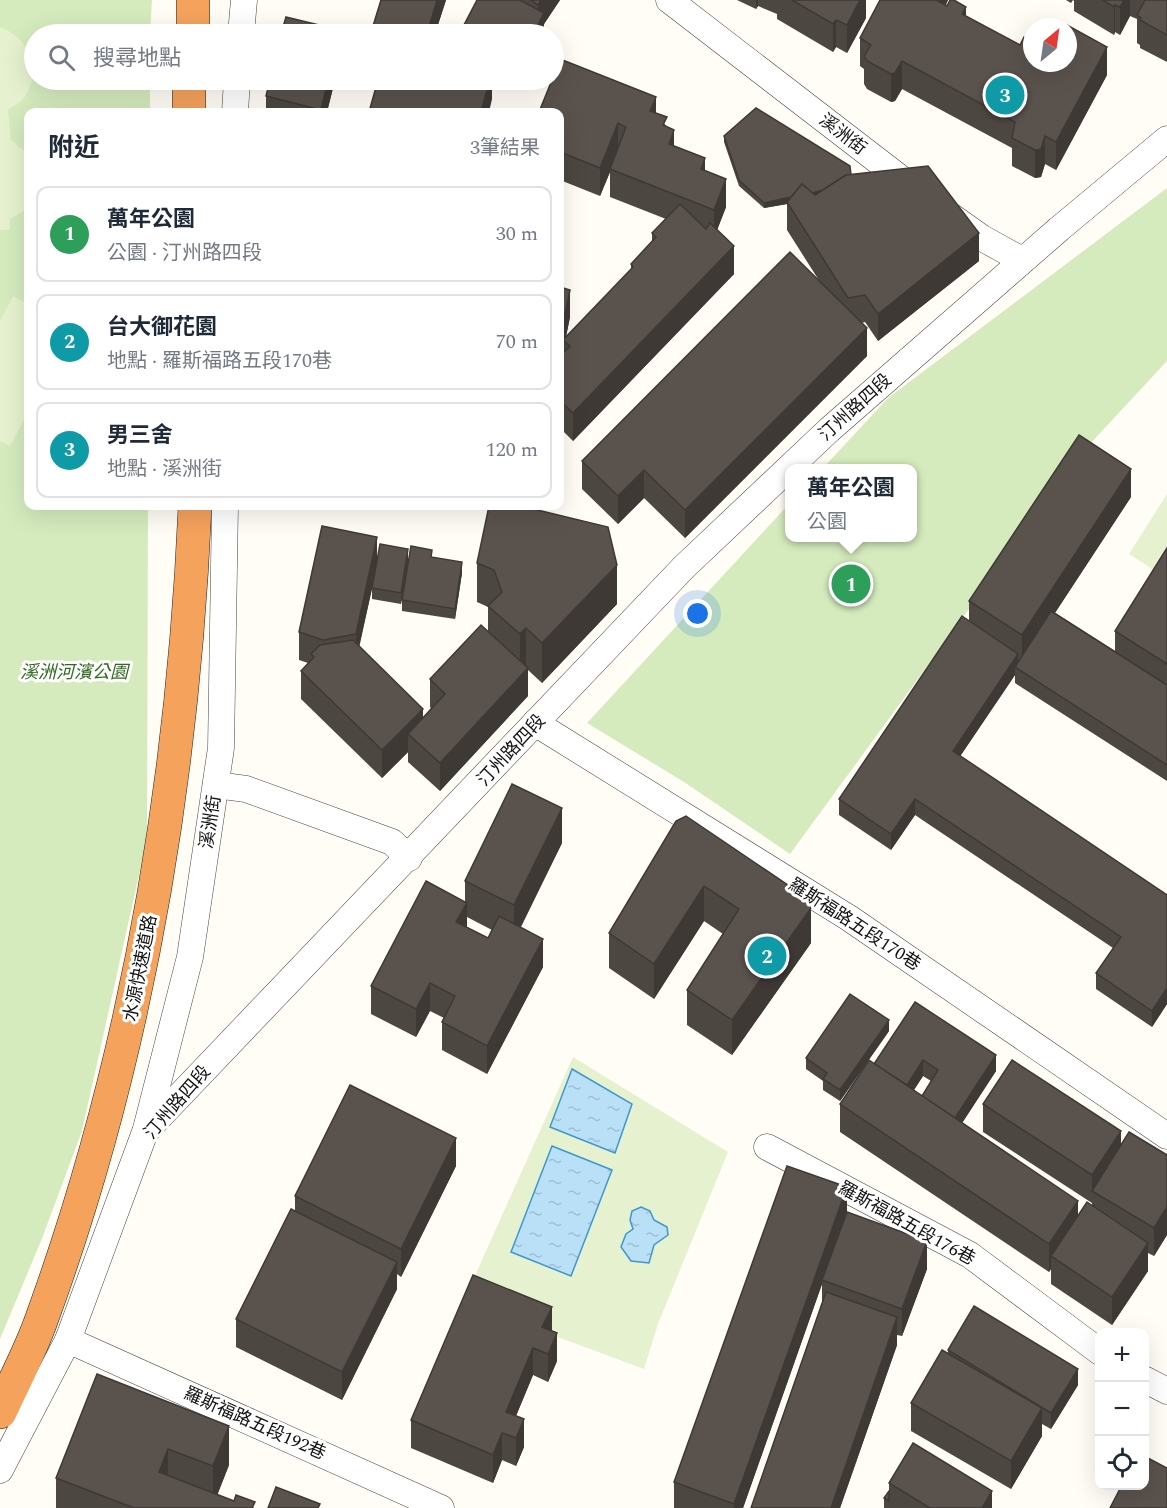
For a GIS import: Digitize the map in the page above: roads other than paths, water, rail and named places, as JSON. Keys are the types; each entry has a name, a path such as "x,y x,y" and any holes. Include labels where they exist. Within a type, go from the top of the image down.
{"highway":[{"path":"191,0 191,24"},
{"path":"191,90 191,108"},
{"name":"水源快速道路","path":"0,1404 26,1347 68,1235 110,1099 168,804 193,510"},
{"name":"水源快速道路","path":"0,1412 45,1309 82,1198 127,1037 156,892 169,803 193,510"}],"street":[{"path":"242,24 244,0"},
{"name":"溪洲街","path":"669,0 907,184 982,238 1022,260"},
{"path":"235,108 236,90"},
{"name":"汀州路四段","path":"793,464 1022,260 1167,139"},
{"name":"汀州路四段","path":"0,1470 68,1340 145,1132 409,858 684,567 785,472"},
{"name":"溪洲街","path":"145,1132 190,957 221,748 225,510"},
{"name":"羅斯福路五段170巷","path":"535,723 849,918 1167,1136"},
{"path":"216,785 246,789 392,842 409,858"},
{"name":"羅斯福路五段176巷","path":"767,1147 970,1255 1095,1348"},
{"name":"羅斯福路五段192巷","path":"68,1340 441,1508"},
{"path":"1149,1382 1167,1391"}],"water":[{"path":"572,1069 632,1104 615,1153 550,1127"},
{"path":"552,1146 612,1170 571,1276 511,1252"},
{"path":"641,1207 650,1211 654,1220 667,1227 668,1235 654,1245 649,1263 631,1261 621,1247 626,1234 633,1229 630,1220 632,1211"}],"place":[{"name":"男三舍","path":"1005,95"},
{"name":"萬年公園","path":"851,584"},
{"name":"台大御花園","path":"767,956"}],"park label":[{"name":"溪洲河濱公園","path":"74,672"}]}
